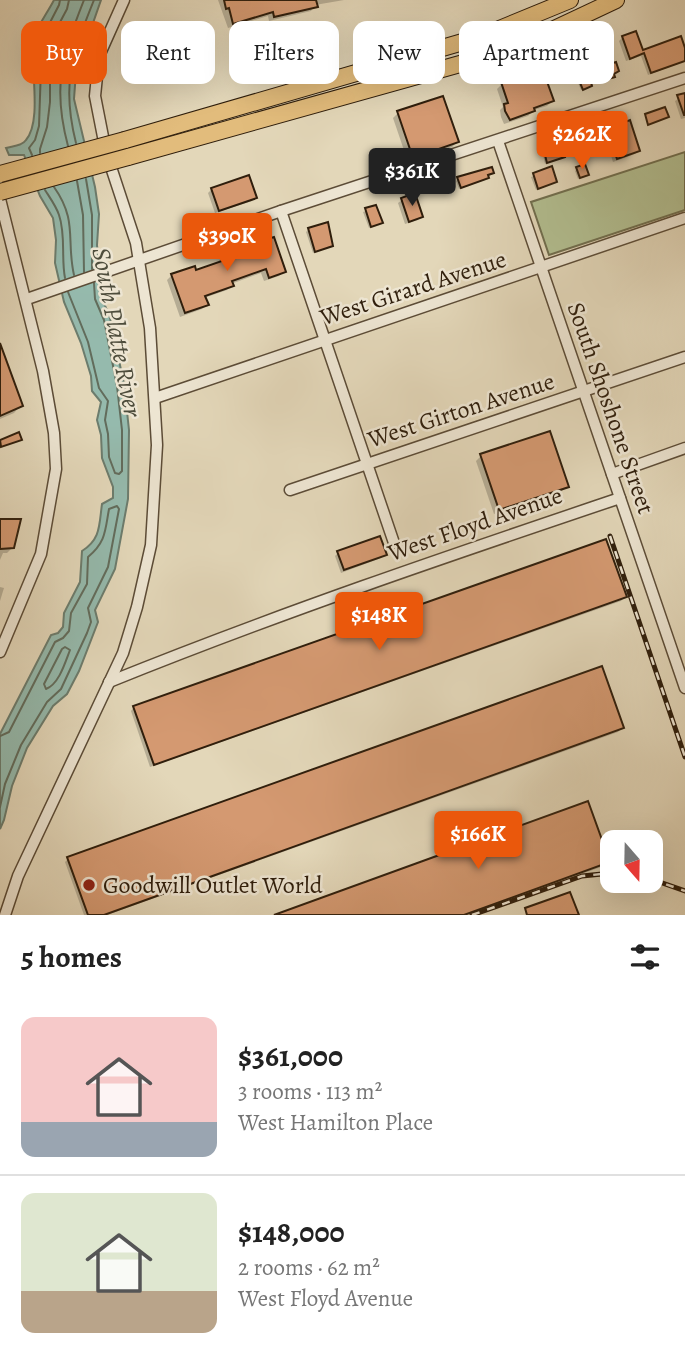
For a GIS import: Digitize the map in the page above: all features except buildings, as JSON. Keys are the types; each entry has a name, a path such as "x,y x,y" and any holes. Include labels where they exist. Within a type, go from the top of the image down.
{"highway":[{"path":"0,174 458,43 570,0"},
{"path":"0,192 485,57 546,34 616,0"}],"street":[{"path":"5,915 18,876 122,653 137,607 151,545 157,467 150,328 136,243 106,152 96,109 96,69 99,56 124,0"},
{"path":"27,299 281,211 685,78"},
{"name":"South Shoshone Street","path":"498,141 685,688"},
{"path":"0,199 27,299 52,417 56,469 41,554 0,652"},
{"path":"281,211 394,543"},
{"name":"West Girard Avenue","path":"155,398 685,218"},
{"name":"West Girton Avenue","path":"290,490 685,357"},
{"path":"612,474 685,448"},
{"name":"West Floyd Avenue","path":"109,682 218,638 352,589 620,498"}],"green space":[{"path":"685,152 685,210 549,255 531,202"}],"water":[{"path":"54,0 101,0 94,21 42,21"},
{"path":"34,84 75,84 74,99 99,214 97,245 102,298 110,318 124,384 129,430 128,499 115,569 95,610 98,622 79,671 67,694 53,706 27,748 12,786 0,829 0,734 51,635 58,633 63,627 64,613 80,582 82,551 96,536 102,504 113,498 113,487 102,458 97,420 101,402 92,391 91,376 81,343 64,302 55,263 53,218 40,196 24,155 9,155 6,148 22,144 26,140 31,131 35,106"}],"railway":[{"path":"610,536 685,757"},
{"path":"472,915 582,876 600,874"},
{"path":"663,883 685,891"}],"place":[{"name":"Goodwill Outlet World","path":"89,885"}],"water label":[{"name":"South Platte River","path":"117,332"}]}
